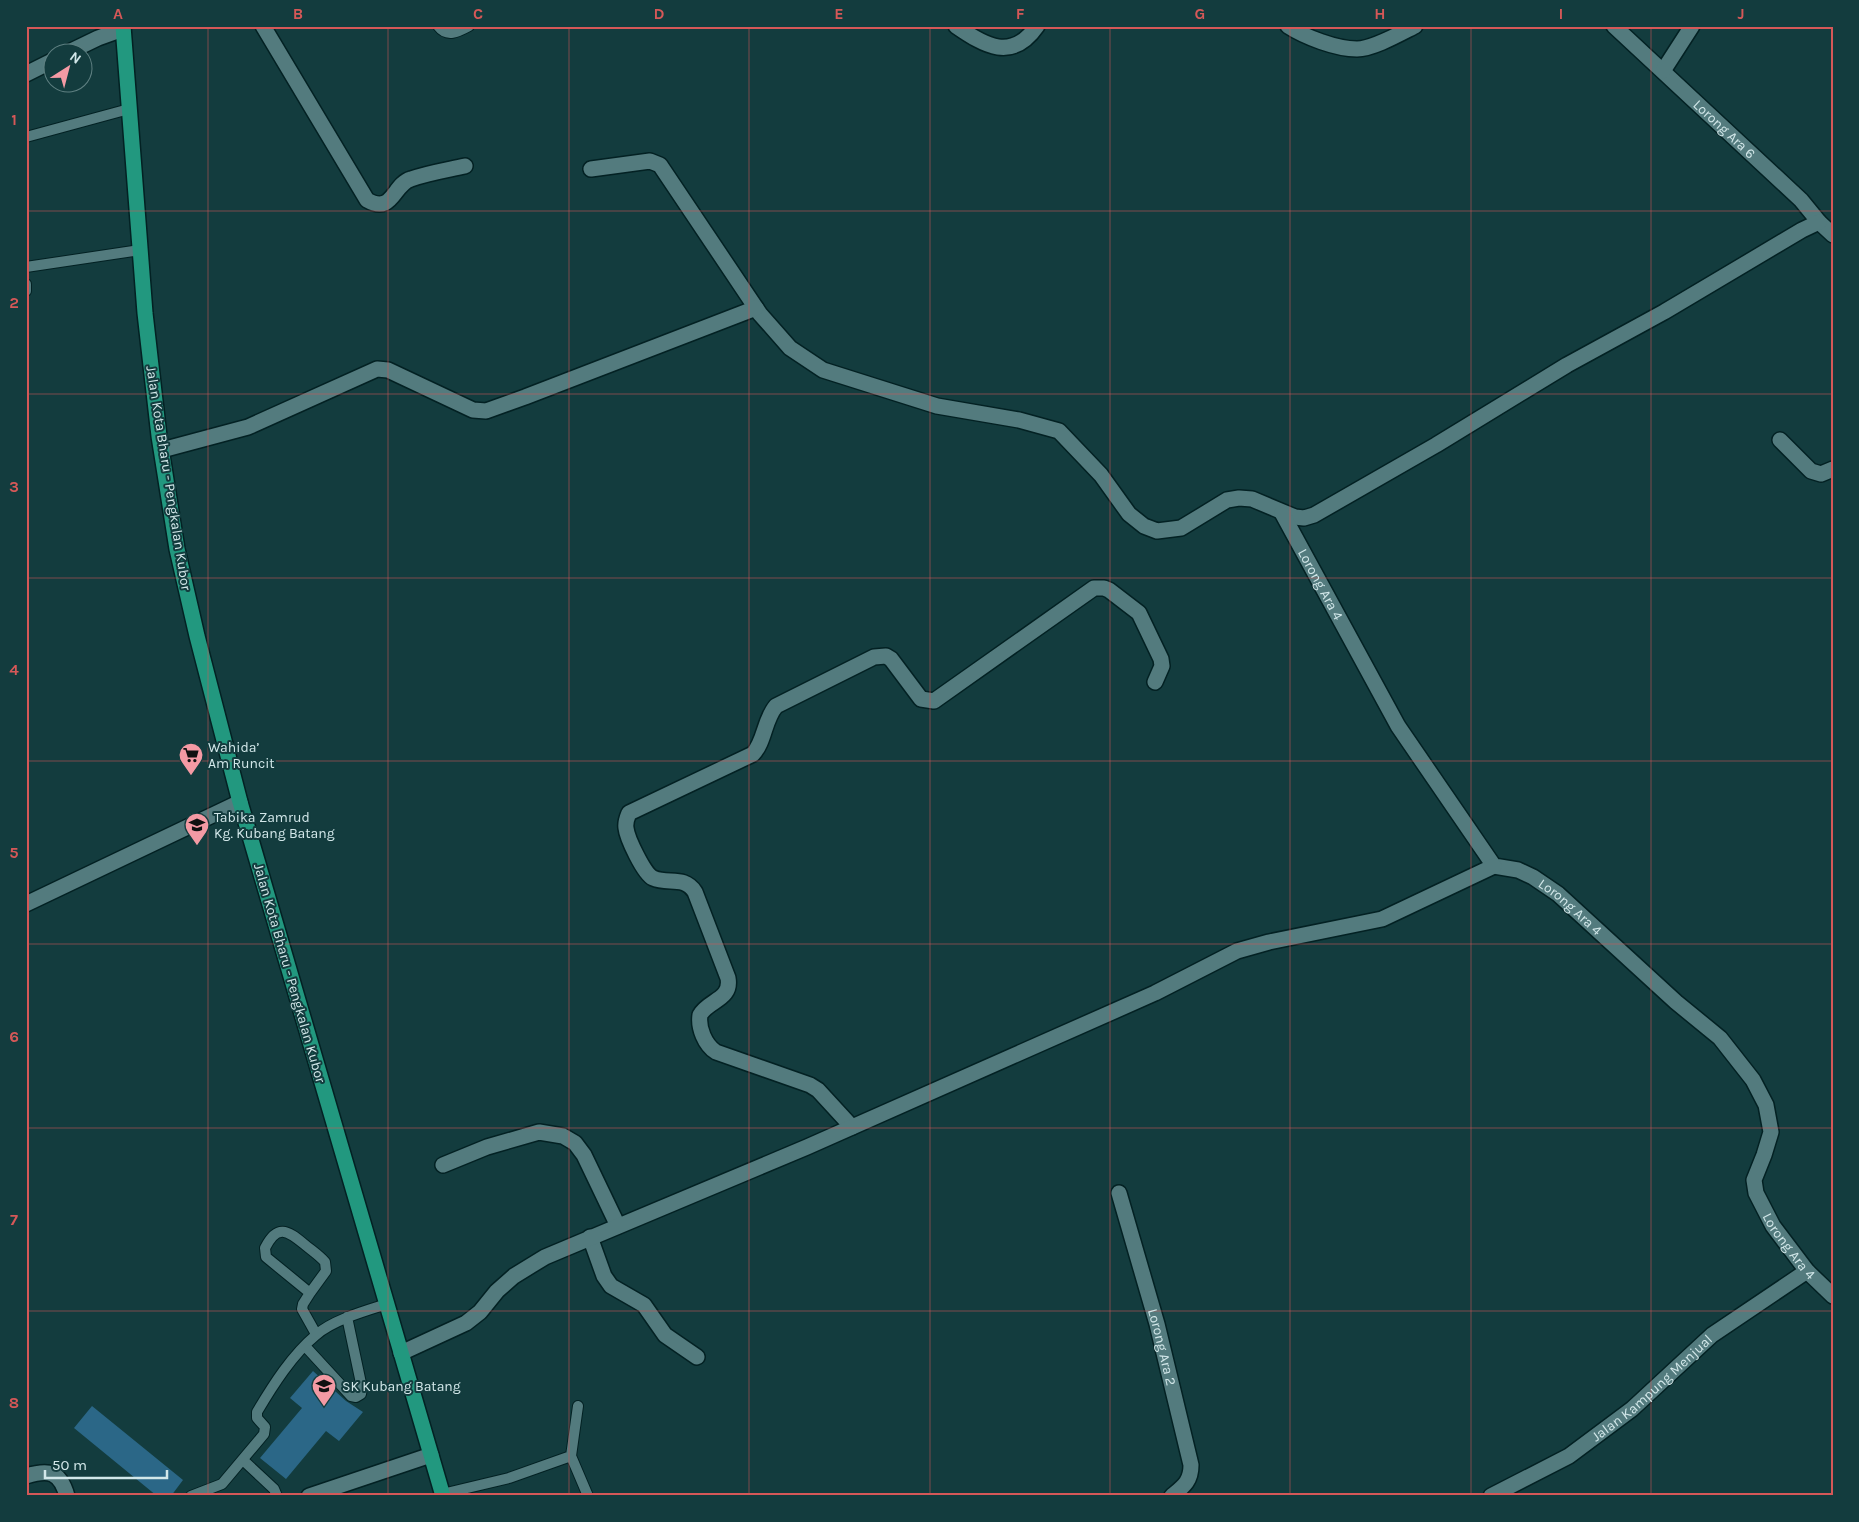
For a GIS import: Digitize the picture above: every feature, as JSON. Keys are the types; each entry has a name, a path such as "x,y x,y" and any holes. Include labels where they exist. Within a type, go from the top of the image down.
{"main road":[{"name":"Jalan Kota Bharu - Pengkalan Kubor","path":"123,28 144,313 177,548 197,636 240,802 442,1495"}],"street":[{"path":"263,26 367,200 372,203 385,203 392,198 406,181 465,166"},
{"path":"956,26 989,46 1005,49 1020,43 1037,26"},
{"path":"1288,26 1302,35 1338,46 1358,49 1382,42 1415,26"},
{"name":"Lorong Ara 6","path":"1614,26 1801,200 1819,222 1833,234"},
{"path":"1663,71 1692,26"},
{"path":"90,42 123,28"},
{"path":"26,74 42,66"},
{"path":"591,168 650,161 660,165 756,308 790,348 823,370 937,406 1019,420 1059,431 1101,475 1129,514 1144,526 1157,531 1181,528 1227,500 1239,498 1252,500 1294,517 1304,518 1314,515 1436,445 1566,365 1664,312 1802,230 1819,222"},
{"path":"162,450 248,427 377,369 388,370 473,410 486,411 525,398 756,308"},
{"path":"1780,440 1811,471 1821,474 1833,470"},
{"name":"Lorong Ara 4","path":"1282,513 1398,726 1494,866 1518,870 1533,877 1558,894 1676,1002 1720,1038 1753,1080 1766,1105 1771,1132 1754,1180 1756,1193 1773,1226 1807,1271 1833,1296"},
{"path":"852,1127 818,1090 810,1084 716,1052 709,1046 700,1028 700,1016 708,1006 725,995 729,984 728,978 695,892 684,882 660,880 647,874 627,832 626,819 630,813 749,756 758,747 771,713 776,706 874,657 886,656 891,659 921,698 927,701 934,701 1094,588 1109,590 1139,613 1161,659 1162,666 1155,682"},
{"path":"26,904 240,802"},
{"path":"401,1353 466,1323 480,1312 497,1291 514,1276 545,1256 852,1127 1155,993 1238,951 1269,942 1382,919 1494,866"},
{"path":"443,1165 487,1147 540,1132 563,1136 575,1143 584,1155 618,1226"},
{"name":"Lorong Ara 2","path":"1120,1192 1157,1324 1191,1465 1189,1480 1185,1486 1172,1496"},
{"path":"590,1238 607,1281 616,1290 644,1304 665,1335 697,1357"},
{"name":"Jalan Kampung Menjual","path":"1491,1496 1569,1456 1632,1409 1712,1335 1807,1271"},
{"path":"309,1496 430,1455"},
{"path":"26,1476 42,1471 50,1473 58,1477 64,1486 67,1496"}],"lane":[{"path":"438,26 447,33 454,34 469,26"},
{"path":"26,137 130,109"},
{"path":"26,267 140,250"},
{"path":"26,284 26,291"},
{"path":"310,1293 266,1257 265,1248 277,1232 291,1233 325,1262 327,1266 324,1276 310,1293 302,1309 316,1334"},
{"path":"191,1496 219,1486 243,1460 265,1431 265,1427 257,1418 257,1412 278,1377 316,1334 347,1317 387,1304"},
{"path":"305,1346 351,1396 356,1397 361,1394 362,1388 347,1317"},
{"path":"578,1406 570,1456 588,1496"},
{"path":"442,1495 509,1478 570,1456"},
{"path":"243,1460 274,1489 277,1496"}],"building":[{"path":"313,1371 346,1401 363,1412 339,1441 326,1431 286,1479 260,1458 302,1408 290,1398"},
{"path":"92,1406 183,1480 171,1496 157,1496 74,1428"}],"place":[{"name":"Wahida’ Am Runcit","path":"191,776"},
{"name":"Tabika Zamrud Kg. Kubang Batang","path":"197,846"},
{"name":"SK Kubang Batang","path":"324,1407"}]}
